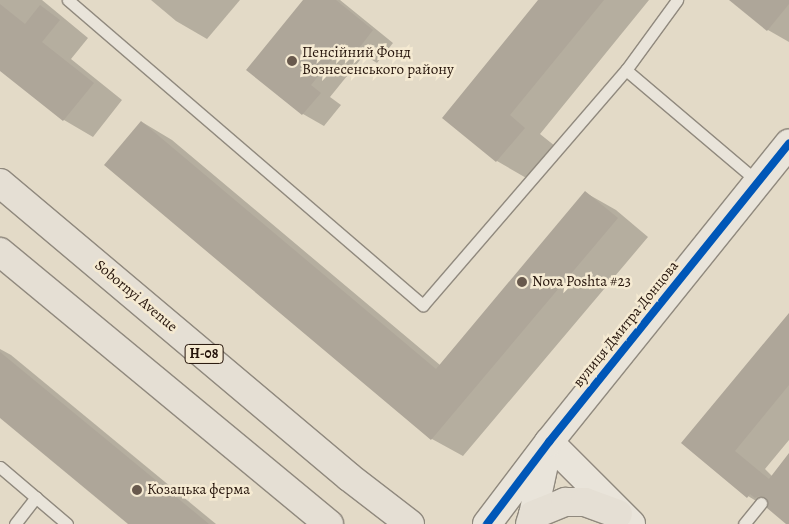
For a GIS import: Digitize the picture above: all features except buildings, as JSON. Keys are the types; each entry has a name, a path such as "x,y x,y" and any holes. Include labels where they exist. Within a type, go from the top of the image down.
{"main road":[{"name":"Sobornyi Avenue","path":"0,183 348,477 410,524"},
{"path":"2,258 329,524"},
{"path":"531,520 565,502 585,502 624,519"}],"street":[{"name":"вулиця Дмитра Донцова","path":"487,524 549,442 789,143"},
{"path":"549,442 624,519"},
{"path":"531,520 549,442"}],"lane":[{"path":"68,0 423,305 626,70 678,0"},
{"path":"626,70 758,182"},
{"path":"0,468 67,524"},
{"path":"15,524 36,498"},
{"path":"744,524 761,503"}],"cycle path":[{"path":"487,524 549,442 789,143"}],"place":[{"name":"Пенсійний Фонд Вознесенського району","path":"292,61"},
{"name":"Nova Poshta #23","path":"522,282"},
{"name":"Козацька ферма","path":"137,490"}]}
